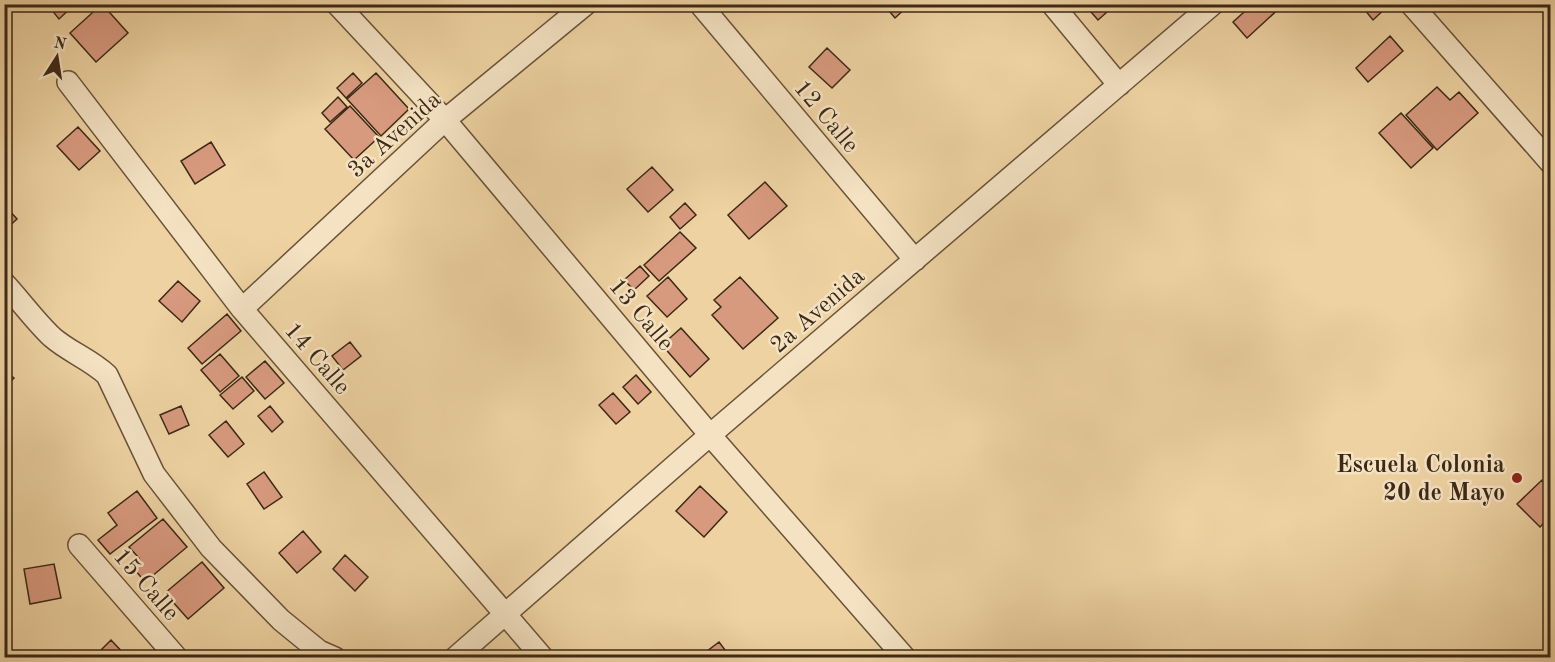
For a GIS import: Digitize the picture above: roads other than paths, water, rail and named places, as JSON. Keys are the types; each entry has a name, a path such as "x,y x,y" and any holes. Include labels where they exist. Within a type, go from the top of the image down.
{"street":[{"name":"13 Calle","path":"337,4 445,120 710,435 905,657"},
{"name":"3a Avenida","path":"242,309 445,120 586,4"},
{"name":"12 Calle","path":"700,4 915,260"},
{"path":"1052,4 1119,85"},
{"name":"2a Avenida","path":"455,657 1213,4"},
{"path":"1411,4 1551,162"},
{"name":"14 Calle","path":"68,82 242,309 543,657"},
{"path":"4,283 51,336 94,363 107,375 153,474 211,548 281,620 319,651 335,657"},
{"name":"15 Calle","path":"79,545 177,657"}],"place":[{"name":"Escuela Colonia 20 de Mayo","path":"1517,478"}]}
